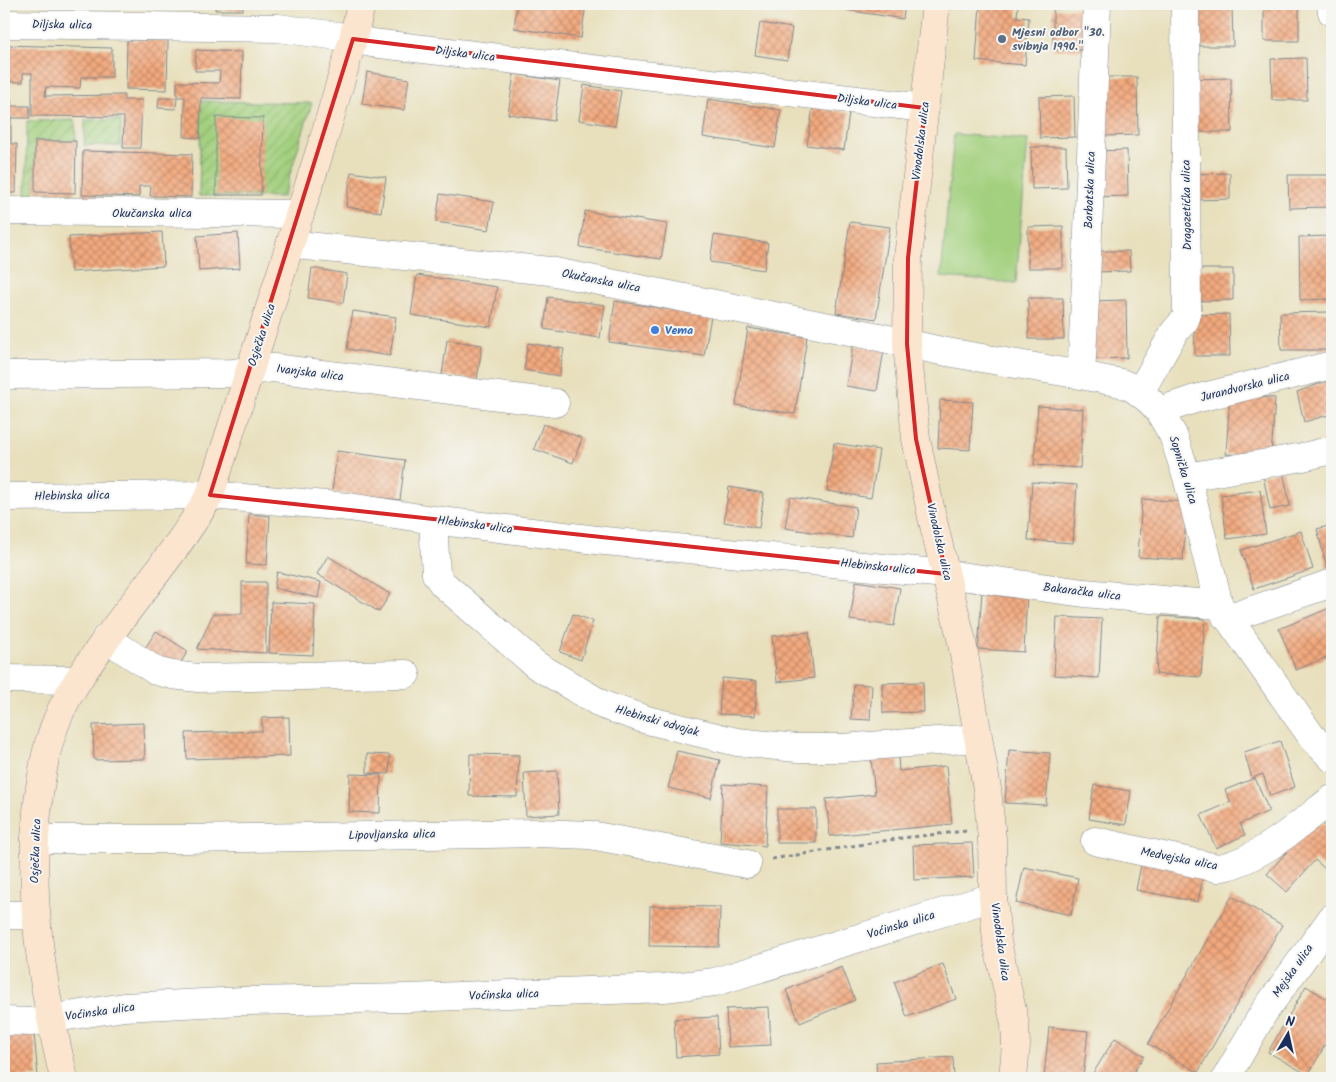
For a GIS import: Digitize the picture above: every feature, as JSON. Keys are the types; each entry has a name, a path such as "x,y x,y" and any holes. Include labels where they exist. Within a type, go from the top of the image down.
{"street":[{"name":"Osječka ulica","path":"64,1078 50,1019 35,915 35,839 40,784 48,743 61,710 77,680 106,638 164,563 210,495 324,138 353,39 361,4"},
{"name":"Vinodolska ulica","path":"936,4 908,258 907,344 916,440 962,642 987,789 997,942 1015,1024 1016,1045 1013,1078"},
{"name":"Barbatska ulica","path":"1081,375 1097,4"},
{"name":"Dragozetićka ulica","path":"1140,392 1175,331 1185,320 1187,314 1185,4"},
{"path":"1331,4 1332,12"},
{"name":"Diljska ulica","path":"4,24 278,28 382,45 925,108"},
{"name":"Okučanska ulica","path":"4,211 300,214"},
{"name":"Okučanska ulica","path":"291,243 550,271 907,344"},
{"name":"Sopnička ulica","path":"907,344 1121,383 1140,392 1159,411 1173,435 1187,477 1223,611 1312,737 1332,758"},
{"name":"Jurandvorska ulica","path":"1159,411 1195,399 1332,365"},
{"name":"Ivanjska ulica","path":"4,375 233,373 273,368 555,403"},
{"path":"1187,477 1303,457 1332,450"},
{"name":"Hlebinska ulica","path":"4,497 210,495 349,507 433,520 605,540 946,574"},
{"name":"Hlebinski odvojak","path":"433,520 436,574 443,584 536,665 603,705 646,720 699,734 737,742 797,748 842,748 978,738"},
{"name":"Bakaračka ulica","path":"946,574 1244,614 1332,583"},
{"path":"106,638 156,671 172,675 198,678 406,674"},
{"path":"4,679 77,680"},
{"name":"Medvejska ulica","path":"1095,841 1217,868 1230,867 1247,859 1288,832 1332,799"},
{"name":"Lipovljanska ulica","path":"35,839 184,839 539,833 590,835 747,864"},
{"name":"Voćinska ulica","path":"4,1022 31,1022 124,1007 243,1001 604,991 664,988 715,982 993,896"},
{"path":"4,915 35,915"},
{"name":"Mejska ulica","path":"1226,1078 1264,1012 1332,918"}],"path":[{"path":"747,864 902,838 991,828"}],"highlighted area":[{"path":"353,39 925,108 908,258 907,344 916,439 946,574 210,495"}],"green space":[{"path":"201,101 312,103 283,197 199,196"},
{"path":"75,120 76,141 35,141 35,192 71,192 72,197 26,197 27,121"},
{"path":"85,120 121,120 120,146 84,145"},
{"path":"954,134 1028,140 1016,283 941,277"}],"building":[{"path":"216,4 243,4 243,10 215,10"},
{"path":"517,4 586,4 581,38 514,28"},
{"path":"847,4 905,4 903,19 846,10"},
{"name":"Mjesni odbor \"30. svibnja 1990.\"","path":"980,4 1018,4 1017,17 1029,18 1025,65 976,61"},
{"path":"1232,4 1233,46 1198,46 1197,5"},
{"path":"1264,4 1299,4 1299,41 1264,41"},
{"path":"1088,8 1088,50 1053,50 1053,9"},
{"path":"760,23 792,28 787,60 755,55"},
{"path":"127,40 168,40 167,90 126,89"},
{"path":"4,45 112,48 112,77 81,77 80,88 46,87 45,96 124,95 124,100 142,100 140,148 123,148 124,117 32,116 32,73 23,73 23,82 4,82"},
{"path":"196,50 242,52 241,99 201,98 200,138 184,137 185,97 177,97 177,82 219,83 220,71 195,71"},
{"path":"1306,58 1307,100 1272,100 1271,59"},
{"path":"367,72 409,79 404,110 362,104"},
{"path":"514,74 560,81 554,121 508,114"},
{"path":"1101,77 1137,77 1138,135 1103,136"},
{"path":"1231,78 1232,132 1192,132 1191,79"},
{"path":"584,85 621,91 615,126 579,120"},
{"path":"1074,96 1075,137 1040,138 1039,97"},
{"path":"159,98 177,98 176,109 158,108"},
{"path":"4,99 11,99 11,106 30,106 30,118 11,118 11,144 17,144 16,193 4,193"},
{"path":"708,99 781,110 775,148 703,137"},
{"path":"813,107 849,113 844,150 807,145"},
{"path":"216,117 263,118 261,195 216,195"},
{"path":"35,141 76,141 75,193 35,192"},
{"path":"1031,147 1066,147 1067,188 1032,189"},
{"path":"1127,150 1128,196 1093,197 1092,151"},
{"path":"83,151 192,154 191,197 150,196 151,186 139,186 139,197 82,195"},
{"path":"351,172 386,177 381,212 346,207"},
{"path":"1230,173 1230,199 1195,200 1195,174"},
{"path":"1288,175 1329,175 1330,207 1289,208"},
{"path":"440,194 494,202 489,230 436,222"},
{"path":"585,211 667,224 661,259 580,247"},
{"path":"850,222 890,227 876,319 836,313"},
{"path":"1063,226 1063,268 1028,268 1028,227"},
{"path":"162,232 164,266 71,272 69,237"},
{"path":"238,233 240,268 199,271 197,236"},
{"path":"714,235 768,243 764,270 710,262"},
{"path":"1332,236 1332,299 1300,300 1299,237"},
{"path":"1094,251 1129,251 1130,271 1095,272"},
{"path":"312,268 347,274 343,303 308,298"},
{"path":"1197,269 1233,269 1233,300 1198,301"},
{"path":"417,275 497,287 491,327 411,315"},
{"path":"548,297 605,305 600,338 544,329"},
{"path":"1028,298 1063,298 1064,339 1029,339"},
{"path":"1126,300 1127,358 1092,359 1091,301"},
{"path":"615,301 711,316 704,356 609,342"},
{"path":"353,311 396,317 390,356 347,349"},
{"path":"1332,312 1332,350 1281,350 1280,313"},
{"path":"1229,314 1230,356 1195,356 1194,315"},
{"path":"748,328 807,337 795,414 736,405"},
{"path":"447,340 482,345 477,380 442,375"},
{"path":"528,343 564,349 559,376 524,370"},
{"path":"853,345 884,350 877,391 846,386"},
{"path":"1332,379 1332,414 1304,422 1297,392"},
{"path":"1230,395 1275,398 1271,457 1226,454"},
{"path":"940,400 973,402 970,450 938,448"},
{"path":"1038,406 1083,409 1080,468 1034,465"},
{"path":"543,424 582,438 573,463 534,449"},
{"path":"834,443 879,450 871,498 827,491"},
{"path":"337,451 405,460 400,500 332,492"},
{"path":"1283,471 1290,506 1270,510 1263,475"},
{"path":"1332,478 1332,497 1327,479"},
{"path":"1032,482 1077,485 1073,543 1028,540"},
{"path":"729,487 764,493 759,528 724,522"},
{"path":"1260,490 1266,534 1227,539 1221,495"},
{"path":"790,497 856,507 852,538 785,528"},
{"path":"1142,499 1187,502 1183,560 1138,557"},
{"path":"249,514 270,516 267,565 246,564"},
{"path":"1332,525 1332,567 1327,568 1317,529"},
{"path":"1301,531 1313,569 1254,589 1241,550"},
{"path":"328,556 390,594 379,612 317,574"},
{"path":"277,572 321,582 318,598 274,588"},
{"path":"856,581 900,588 894,626 850,620"},
{"path":"242,582 266,582 266,653 197,649 213,614 242,614"},
{"path":"982,591 1027,593 1024,652 978,649"},
{"path":"271,602 315,604 313,655 269,653"},
{"path":"1332,607 1332,655 1296,670 1279,629"},
{"path":"573,614 593,621 581,660 560,652"},
{"path":"1160,616 1205,619 1201,677 1156,674"},
{"path":"1057,617 1102,619 1099,678 1054,675"},
{"path":"156,631 188,651 176,670 144,650"},
{"path":"809,632 814,678 777,682 772,636"},
{"path":"722,678 757,681 755,716 719,714"},
{"path":"923,682 924,712 883,713 882,683"},
{"path":"854,684 872,685 870,720 851,719"},
{"path":"289,717 290,756 187,759 186,733 262,731 262,718"},
{"path":"144,723 145,759 94,760 93,725"},
{"path":"1280,741 1295,787 1270,796 1263,774 1252,778 1244,752"},
{"path":"1009,750 1050,753 1046,805 1005,803"},
{"path":"677,751 720,760 711,798 668,788"},
{"path":"367,754 390,755 389,774 367,773"},
{"path":"470,754 519,755 517,797 469,796"},
{"path":"898,756 899,771 946,766 952,824 830,836 826,799 875,794 871,759"},
{"path":"557,771 559,814 526,816 524,773"},
{"path":"350,774 381,775 380,813 349,812"},
{"path":"1255,778 1269,811 1240,824 1245,835 1216,848 1201,815 1231,802 1225,790"},
{"path":"723,784 768,787 765,846 720,842"},
{"path":"1094,785 1131,791 1126,825 1089,819"},
{"path":"777,809 816,809 816,843 777,843"},
{"path":"1317,818 1332,832 1332,875 1315,860 1287,892 1267,874"},
{"path":"972,843 974,877 914,880 913,845"},
{"path":"1143,855 1205,867 1198,902 1136,890"},
{"path":"1024,867 1078,878 1071,915 1016,903"},
{"path":"1232,896 1282,925 1198,1072 1148,1044"},
{"path":"650,906 720,907 719,947 649,946"},
{"path":"943,964 956,999 907,1017 894,982"},
{"path":"842,967 855,1000 800,1023 786,990"},
{"path":"1306,986 1332,1002 1332,1033 1308,1075 1268,1052"},
{"path":"769,1007 771,1045 728,1047 726,1009"},
{"path":"717,1017 719,1054 676,1057 674,1019"},
{"path":"1049,1027 1088,1031 1083,1078 1044,1078"},
{"path":"34,1033 38,1077 4,1078 4,1035"},
{"path":"1115,1038 1144,1056 1130,1078 1090,1078"},
{"path":"953,1057 954,1078 877,1078 876,1062"}],"place":[{"name":"Mjesni odbor \"30. svibnja 1990.\"","path":"1002,39"},
{"name":"Vema","path":"655,330"}]}
